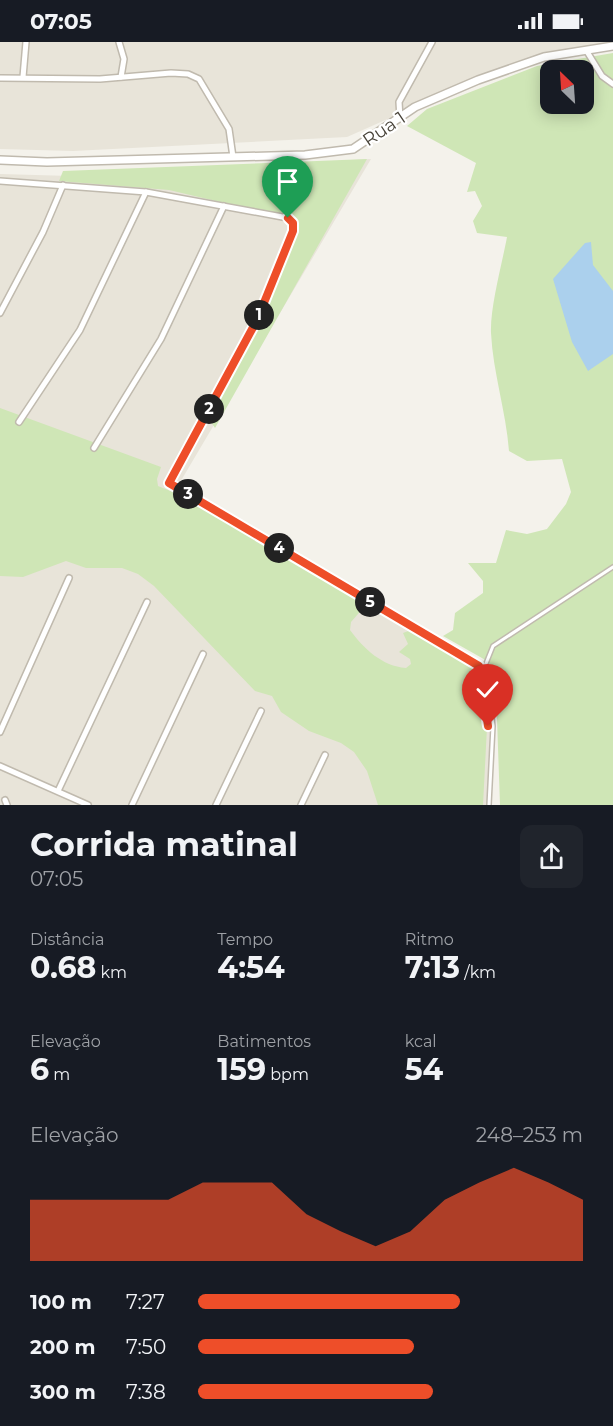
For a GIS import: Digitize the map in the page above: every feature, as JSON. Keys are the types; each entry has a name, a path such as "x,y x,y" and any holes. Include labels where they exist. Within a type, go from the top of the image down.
{"street":[{"path":"23,77 26,42"},
{"path":"119,42 124,59 121,77"},
{"path":"400,118 399,102 432,42"},
{"name":"Rua 1","path":"0,160 46,162 305,155 353,149 415,107 478,80 544,57 613,46"},
{"path":"586,50 602,76 613,84"},
{"path":"0,78 121,77 171,73 188,75 199,79 229,129 233,157"},
{"path":"0,181 146,192 288,218 293,223 293,231 257,320 175,472"},
{"path":"0,313 43,232 63,185"},
{"path":"19,422 80,330 146,192"},
{"path":"94,448 161,339 224,206"},
{"path":"0,732 69,578"},
{"path":"58,791 147,602"},
{"path":"132,805 203,654"},
{"path":"216,805 261,711"},
{"path":"301,805 325,755"},
{"path":"0,766 88,805"}],"lane":[{"path":"489,805 493,726 484,666 489,650 613,567"}],"path":[{"path":"175,472 169,483 479,666 483,696"}],"shaded area":[{"path":"0,42 613,42 613,47 505,67 347,137 73,151 0,149"},
{"path":"371,159 179,484 481,663 490,727 487,805 0,805 0,174 71,176"}],"green space":[{"path":"613,53 613,805 500,805 497,719 489,662 443,636 453,630 455,613 483,593 483,581 468,563 496,563 506,530 527,534 547,529 566,504 571,492 562,459 527,461 509,451 491,333 494,298 507,237 477,233 473,221 482,206 475,191 467,192 476,163 407,126 427,109 540,65 540,114 594,114 594,60 572,60"},
{"path":"367,159 215,428 206,415 272,284 293,231 288,218 169,190 59,181 63,171"},
{"path":"0,408 161,467 157,479 158,486 173,492 361,601 365,606 351,622 350,630 361,644 381,660 397,667 406,668 411,664 410,659 399,652 408,644 403,633 411,630 475,669 487,727 483,805 378,805 367,771 354,752 341,743 309,731 281,712 272,696 255,691 154,586 138,574 122,568 86,568 66,561 23,577 0,576"}],"water":[{"path":"591,242 593,265 613,291 613,354 588,371 572,342 553,279 585,243"}],"route":[{"path":"288,218 293,223 293,231 257,320 169,483 479,666 488,726"}]}
